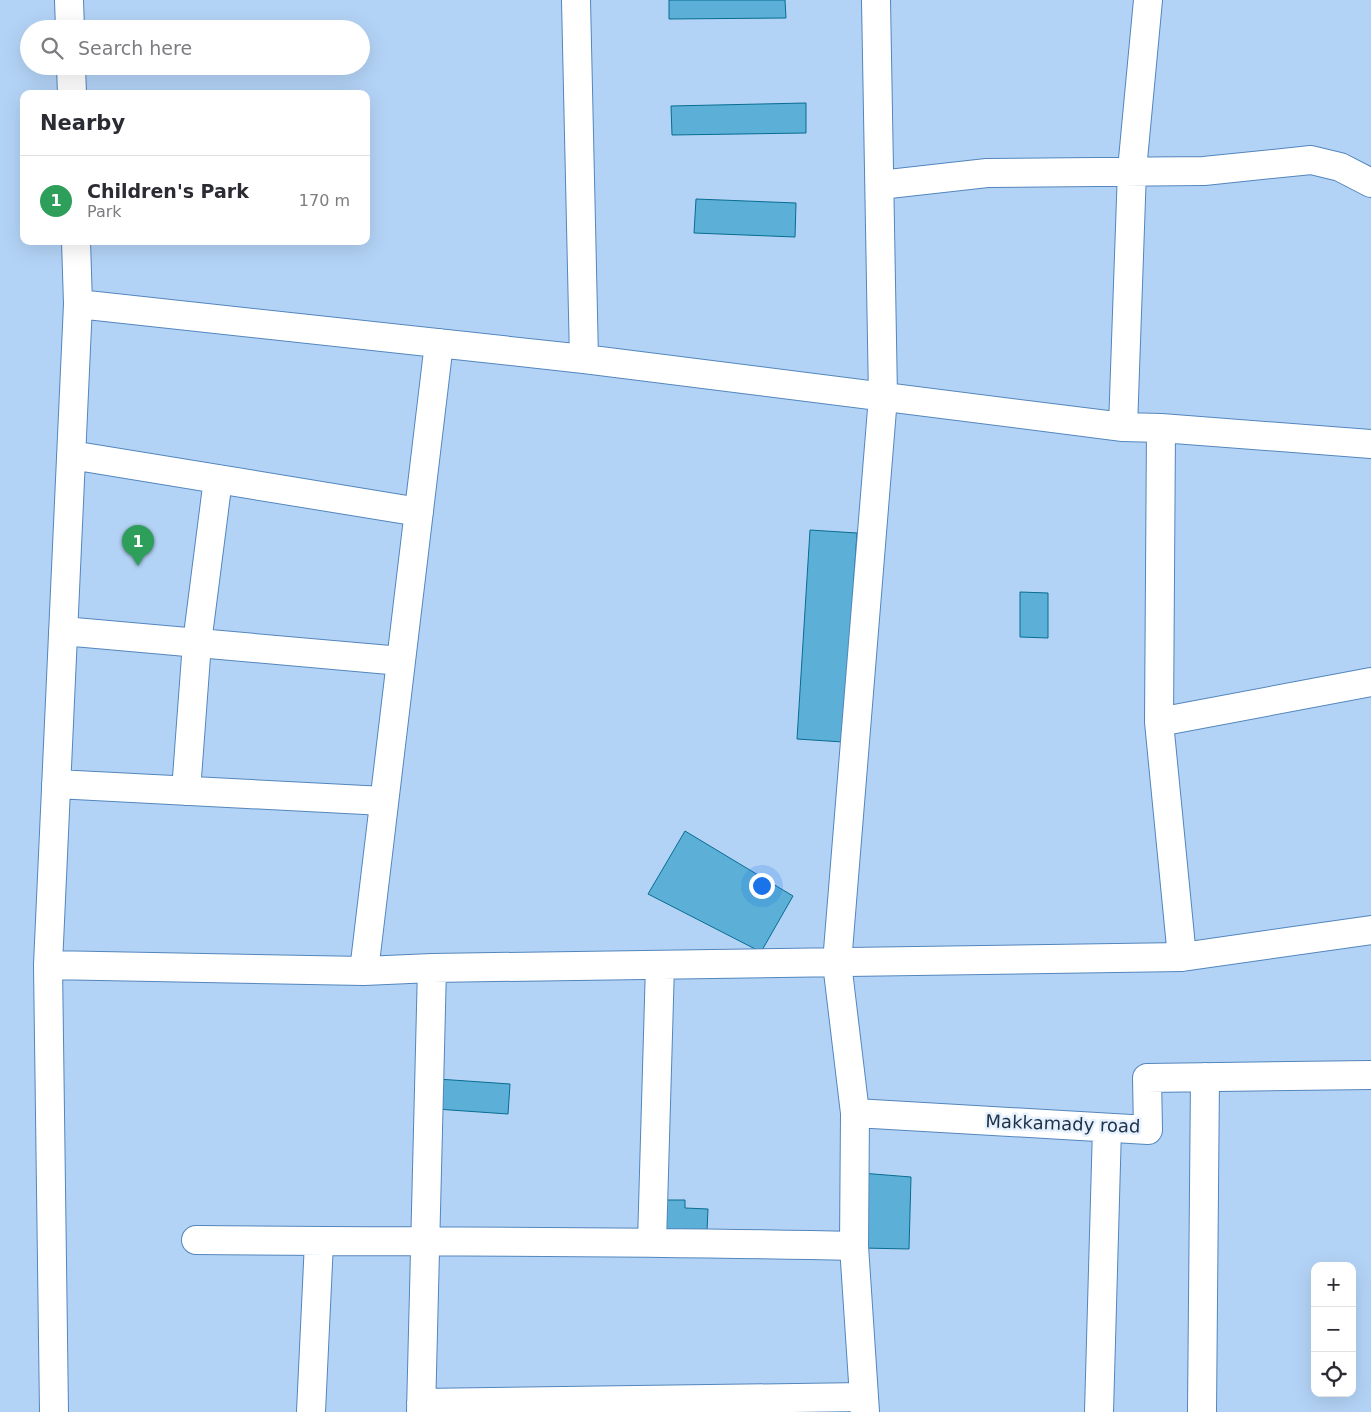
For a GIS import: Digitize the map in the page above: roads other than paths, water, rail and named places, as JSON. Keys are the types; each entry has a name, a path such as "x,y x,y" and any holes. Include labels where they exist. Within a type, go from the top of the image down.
{"street":[{"path":"69,0 70,20"},
{"path":"576,0 584,359"},
{"path":"432,968 421,1407 864,1405 854,1246 855,1113 836,963 883,397 876,0"},
{"path":"1122,427 1132,170 1148,0"},
{"path":"71,75 72,90"},
{"path":"880,185 987,173 1132,170 1204,171 1311,160 1340,167 1371,183"},
{"path":"54,1412 48,965 78,304 76,245"},
{"path":"78,304 584,359 1122,427 1161,428 1371,444"},
{"path":"364,971 439,343"},
{"path":"1161,428 1159,722 1182,957"},
{"path":"71,455 419,512"},
{"path":"186,791 197,643 218,479"},
{"path":"63,632 401,661"},
{"path":"1159,722 1371,682"},
{"path":"56,784 384,802"},
{"path":"48,965 364,971 432,968 1182,957 1371,930"},
{"path":"652,1242 660,965"},
{"name":"Makkamady road","path":"855,1113 1148,1130 1147,1078 1371,1075"},
{"path":"1202,1412 1205,1078"},
{"path":"1100,1412 1107,1128"},
{"path":"196,1240 652,1242 854,1246"},
{"path":"311,1412 319,1242"}],"place":[{"name":"Children's Park","path":"138,566"}]}
